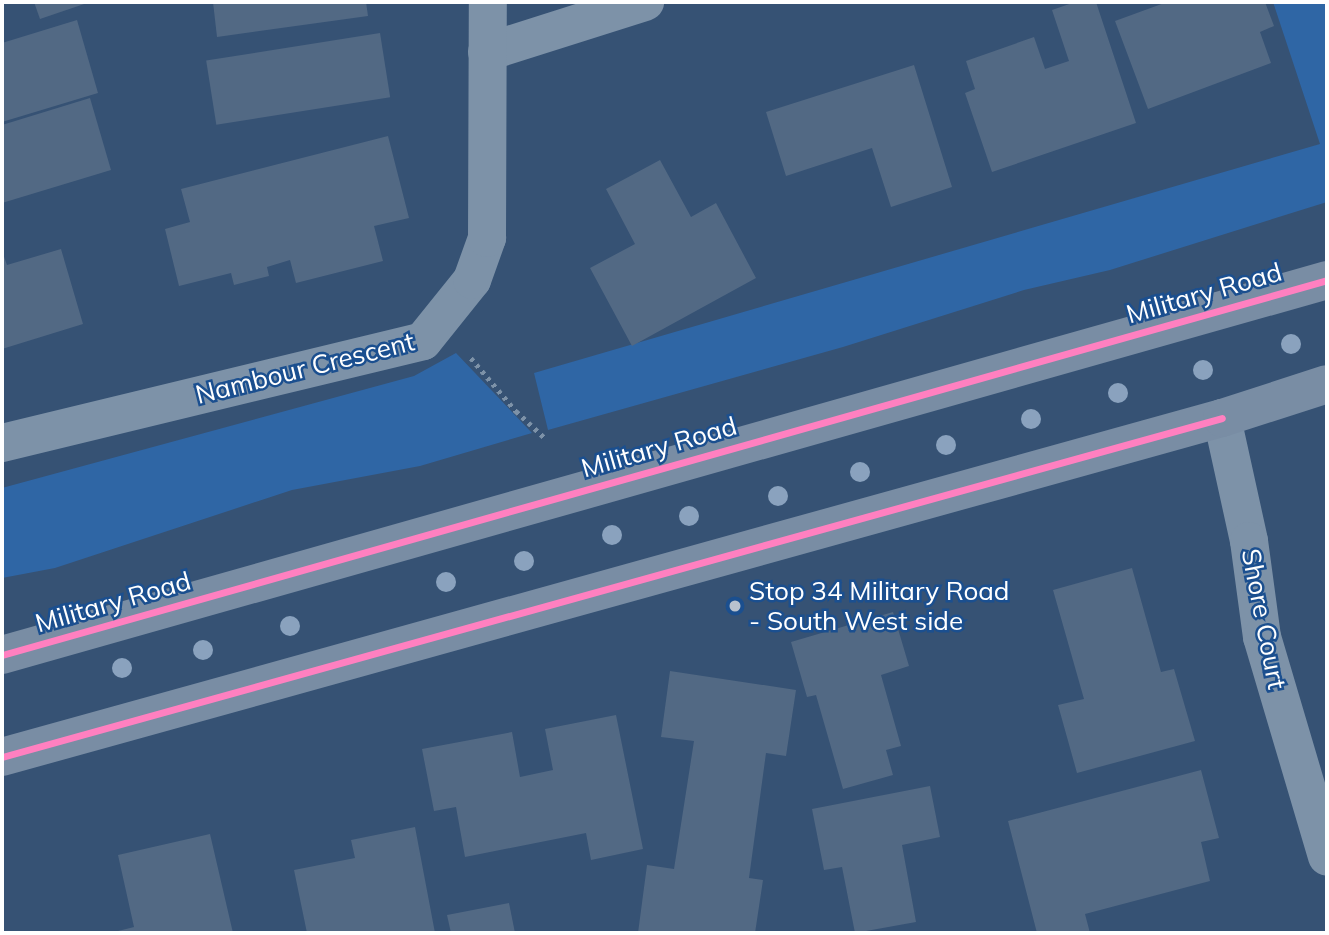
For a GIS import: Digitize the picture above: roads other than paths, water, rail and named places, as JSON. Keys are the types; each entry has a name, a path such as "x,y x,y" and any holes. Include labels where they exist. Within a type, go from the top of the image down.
{"main road":[{"name":"Military Road","path":"2,655 1327,280"},
{"path":"2,757 1222,418 1327,384"}],"street":[{"name":"Nambour Crescent","path":"2,443 423,341 447,315 472,280 487,238 488,2"},
{"path":"487,52 645,2"},
{"name":"Shore Court","path":"1222,418 1249,541 1262,637 1327,857"}],"place":[{"name":"Stop 34 Military Road - South West side","path":"735,606"}]}
